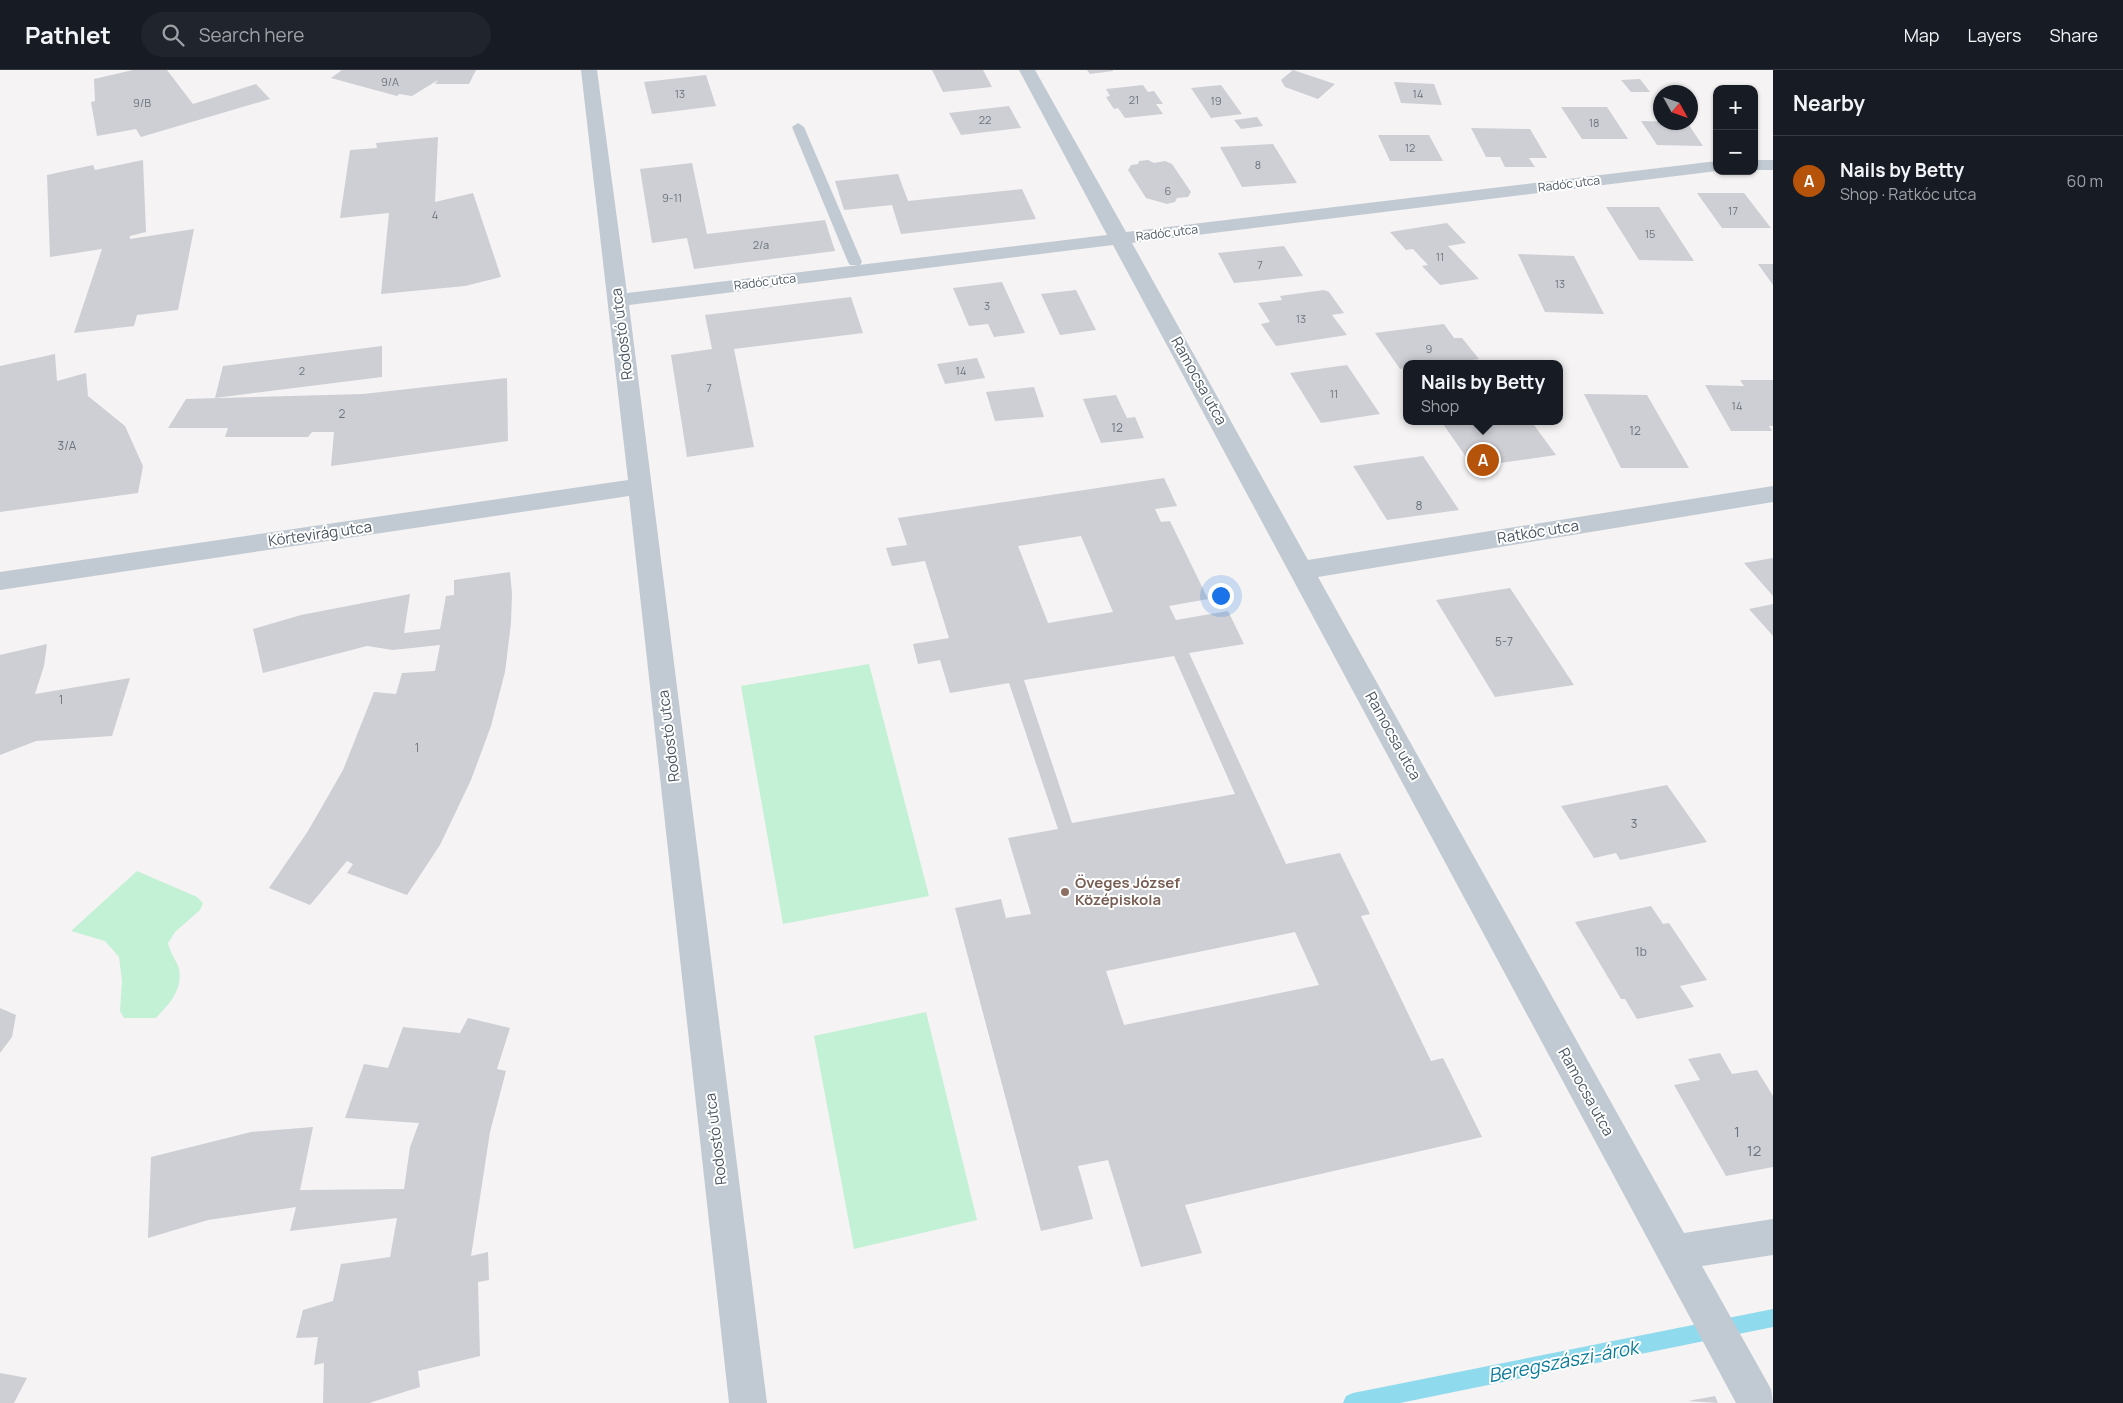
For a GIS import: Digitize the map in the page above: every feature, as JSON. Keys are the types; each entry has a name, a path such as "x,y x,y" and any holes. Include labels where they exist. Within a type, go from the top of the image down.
{"street":[{"name":"Rodostó utca","path":"589,70 618,300 748,1403"},
{"name":"Ramocsa utca","path":"1027,70 1749,1389"},
{"path":"1758,165 1773,165"},
{"name":"Radóc utca","path":"618,300 1713,166"},
{"name":"Körtevirág utca","path":"0,581 640,486"},
{"name":"Ratkóc utca","path":"1302,570 1773,494"},
{"path":"1674,1253 1773,1237"}],"lane":[{"path":"798,128 855,262"}],"green space":[{"path":"869,664 929,896 783,924 741,686"},
{"path":"137,871 197,897 203,903 200,910 175,932 168,943 179,969 179,984 174,996 156,1018 124,1018 120,1011 122,981 119,957 105,941 71,931"},
{"path":"926,1012 977,1220 854,1249 814,1036"}],"building":[{"path":"133,70 167,70 193,104 256,84 270,99 141,137 136,129 97,136 91,102 95,101 94,79"},
{"path":"342,70 476,70 469,84 435,84 438,80 412,96 399,94 397,96 331,78"},
{"path":"932,70 983,70 992,87 943,92"},
{"path":"1087,70 1113,70 1113,71 1090,74"},
{"path":"1293,70 1335,84 1318,99 1285,87 1281,80"},
{"path":"706,75 716,106 652,114 644,82"},
{"path":"1640,79 1650,92 1631,92 1621,80"},
{"path":"1394,82 1434,84 1442,105 1401,103"},
{"path":"1143,85 1148,92 1154,91 1163,104 1156,104 1163,114 1125,118 1118,108 1114,109 1106,97 1110,96 1106,89"},
{"path":"1221,85 1242,114 1211,118 1191,88"},
{"path":"1009,106 1021,128 961,135 949,113"},
{"path":"1561,107 1607,107 1628,139 1582,139"},
{"path":"1257,117 1263,126 1241,129 1234,120"},
{"path":"1641,121 1653,121 1653,130 1692,130 1703,146 1657,145"},
{"path":"1471,128 1530,129 1547,158 1529,158 1535,167 1505,167 1500,157 1486,157"},
{"path":"1378,135 1429,135 1443,161 1390,161"},
{"path":"438,137 435,202 473,193 501,277 465,286 381,294 389,213 340,218 350,150 377,148 376,143"},
{"path":"1273,144 1297,183 1242,187 1220,147"},
{"path":"143,160 146,232 130,236 130,239 194,229 178,310 137,315 134,326 74,333 102,249 50,257 47,175 93,165 95,170"},
{"path":"1148,160 1154,163 1165,161 1172,164 1191,192 1188,197 1177,198 1175,202 1167,204 1146,198 1128,170 1131,165 1138,164 1139,161"},
{"path":"692,163 707,234 825,220 835,251 694,269 687,238 652,243 640,169"},
{"path":"898,174 908,201 1022,189 1036,219 901,234 892,205 844,210 835,181"},
{"path":"1697,193 1744,193 1771,228 1722,228"},
{"path":"1606,207 1659,207 1694,261 1639,260"},
{"path":"1447,223 1466,243 1448,246 1479,279 1440,285 1422,266 1428,265 1413,249 1406,250 1390,232"},
{"path":"1284,246 1303,276 1234,283 1218,253"},
{"path":"1518,254 1574,256 1604,314 1545,312"},
{"path":"1758,264 1773,264 1773,285"},
{"path":"1002,282 1025,333 994,337 988,324 969,326 953,288"},
{"path":"1076,290 1096,330 1060,335 1041,294"},
{"path":"1324,290 1329,292 1344,313 1332,315 1347,335 1276,346 1261,324 1270,322 1258,303 1282,300 1280,296"},
{"path":"851,297 863,333 734,349 754,447 687,457 671,355 712,349 705,315"},
{"path":"1444,324 1454,338 1462,338 1479,359 1403,360 1403,369 1400,369 1375,333"},
{"path":"382,346 382,377 215,398 223,366"},
{"path":"55,354 57,381 86,373 88,396 125,426 143,466 138,493 0,512 0,366"},
{"path":"977,358 985,378 945,384 937,364"},
{"path":"1347,365 1380,414 1321,423 1290,373"},
{"path":"507,378 508,441 331,466 334,432 312,432 308,437 225,437 228,428 168,428 186,399 363,394"},
{"path":"1740,380 1773,380 1773,426 1769,426 1772,431 1731,431 1705,385 1744,386"},
{"path":"1034,387 1044,417 995,421 986,392"},
{"path":"1584,394 1647,395 1689,468 1621,468"},
{"path":"1116,395 1127,418 1135,417 1144,438 1101,443 1083,399"},
{"path":"1444,425 1534,425 1556,455 1473,467"},
{"path":"1423,456 1459,510 1387,520 1353,466"},
{"path":"1164,478 1177,506 1155,509 1161,522 1170,521 1208,599 1169,606 1176,620 1228,611 1244,644 1189,653 1286,864 1340,853 1370,914 1361,916 1431,1061 1443,1058 1482,1137 1185,1205 1202,1253 1141,1267 1108,1160 1078,1166 1093,1219 1041,1231 955,908 1001,899 1006,918 1031,914 1008,838 1058,829 1009,683 950,693 940,660 918,664 913,644 949,638 925,561 892,566 886,548 907,545 898,518","holes":["1081,536 1113,612 1048,623 1018,546","1174,656 1235,794 1072,823 1024,680","1295,932 1319,985 1124,1025 1106,971"]},
{"path":"1773,558 1773,596 1744,563"},
{"path":"510,572 512,593 511,623 505,672 491,726 471,780 440,845 407,895 347,873 353,864 347,861 310,905 269,888 308,831 343,770 374,692 396,694 402,673 435,671 440,645 393,650 367,646 263,673 253,629 301,615 410,594 404,633 440,629 446,596 454,595 454,580"},
{"path":"1510,588 1574,685 1495,697 1436,600"},
{"path":"1773,604 1773,636 1749,609"},
{"path":"47,644 44,666 35,694 130,678 112,736 36,741 0,755 0,655"},
{"path":"1667,785 1707,842 1620,860 1616,853 1594,858 1561,806"},
{"path":"1651,906 1663,924 1669,923 1707,980 1680,986 1694,1007 1637,1019 1625,999 1621,999 1575,922"},
{"path":"0,1008 16,1015 12,1037 0,1053"},
{"path":"468,1018 510,1028 497,1069 506,1071 490,1132 471,1256 488,1252 489,1280 478,1282 480,1356 418,1371 420,1387 369,1403 323,1403 324,1363 314,1365 318,1337 296,1338 303,1310 333,1301 341,1264 390,1257 397,1218 290,1231 296,1207 208,1220 148,1238 151,1157 251,1132 313,1127 300,1190 404,1189 410,1147 419,1123 345,1118 364,1064 388,1068 403,1027 460,1033"},
{"path":"1720,1053 1732,1074 1757,1070 1773,1096 1773,1167 1726,1176 1674,1085 1700,1080 1688,1059"},
{"path":"0,1373 27,1378 14,1403 0,1403"},
{"path":"1715,1396 1718,1403 1688,1401"}],"waterway":[{"name":"Beregszászi-árok","path":"1353,1403 1773,1318"}],"place":[{"name":"Nails by Betty","path":"1483,460"},
{"name":"Öveges József Középiskola","path":"1065,892"}]}
